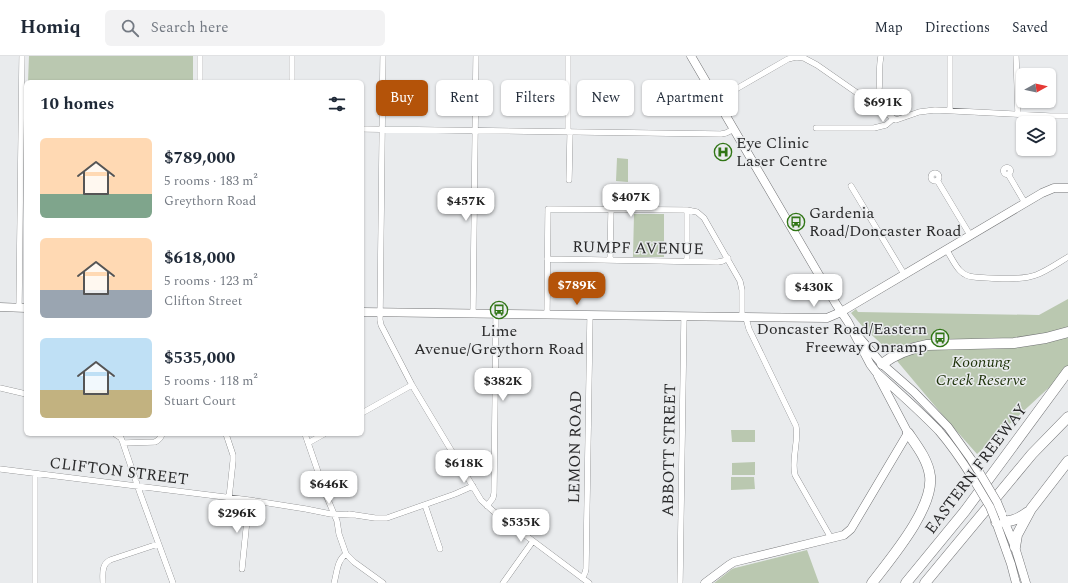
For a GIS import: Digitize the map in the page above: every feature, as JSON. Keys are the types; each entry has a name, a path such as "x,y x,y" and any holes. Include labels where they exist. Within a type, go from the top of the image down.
{"highway":[{"path":"882,364 905,351 918,346 1014,343 1046,338 1068,332"},
{"name":"EASTERN FREEWAY","path":"906,583 965,511 1068,371"},
{"name":"EASTERN FREEWAY","path":"925,583 1032,454 1068,417"},
{"path":"872,583 900,545 924,508 930,488 930,477 924,457 908,433"},
{"path":"1015,547 1017,535 1031,509 1068,461"},
{"path":"1001,520 1010,522 1019,518 1031,509"}],"main road":[{"path":"691,56 705,80"},
{"path":"726,116 840,312 851,328 882,364 914,392 948,427 978,470 996,502 1016,583"},
{"path":"364,312 827,318 840,312 1042,193 1050,189 1068,188"},
{"path":"0,307 23,308"},
{"path":"705,583 734,562 844,535 850,531 908,433 851,328"},
{"path":"876,372 882,364"},
{"path":"876,372 920,412 940,433 963,463 990,507 1001,520 1015,547 1026,583"}],"street":[{"path":"22,56 24,148 23,308"},
{"path":"200,56 200,80"},
{"path":"292,56 292,80"},
{"path":"383,56 381,325 412,385 485,504 589,583"},
{"path":"473,314 476,56"},
{"path":"568,56 568,129 570,135 569,180"},
{"path":"873,104 878,96 881,56"},
{"path":"950,56 950,110"},
{"path":"1016,56 1018,114"},
{"path":"738,87 783,60 799,57 813,59 893,119 897,120 910,114 935,110 1062,117 1068,116"},
{"path":"877,127 888,115"},
{"path":"816,128 877,127 886,125 893,119"},
{"path":"364,129 721,134 734,129"},
{"path":"1008,174 1025,203"},
{"path":"937,180 970,235"},
{"path":"851,186 904,274"},
{"path":"547,315 548,209 687,210 695,211 702,215 741,283 744,318 796,426 795,475 831,538"},
{"path":"610,260 611,210"},
{"path":"687,210 687,262"},
{"path":"946,249 962,273 969,277 1027,278 1039,274 1068,256"},
{"name":"RUMPF AVENUE","path":"548,259 718,262 728,258"},
{"path":"485,504 491,495 493,488 496,314"},
{"name":"LEMON ROAD","path":"582,578 586,569 590,316"},
{"name":"ABBOTT STREET","path":"680,583 684,317"},
{"path":"364,412 412,385"},
{"path":"0,388 24,394"},
{"path":"118,436 123,443 137,486 173,583"},
{"path":"123,443 155,442 162,436"},
{"path":"227,436 233,455 229,498"},
{"path":"306,436 326,495 327,504 332,512 346,554 354,562 384,583"},
{"path":"308,443 320,436"},
{"name":"CLIFTON STREET","path":"0,469 249,500 375,518 385,518 474,488"},
{"path":"34,583 35,474"},
{"path":"242,569 249,500"},
{"path":"425,505 440,549"},
{"path":"503,583 533,541"},
{"path":"103,583 103,566 106,562 158,544"},
{"path":"334,583 340,561 346,554"}],"green space":[{"path":"29,56 193,56 193,80 28,80"},
{"path":"617,158 628,159 628,182 616,181"},
{"path":"634,214 664,214 664,257 633,257"},
{"name":"Koonung Creek Reserve","path":"1068,299 1068,370 977,454 887,349 863,327 851,313 856,309 858,312 1039,315"},
{"path":"731,430 755,430 755,442 732,442"},
{"path":"755,462 755,475 732,475 732,463"},
{"path":"731,477 754,477 755,489 731,490"},
{"path":"807,550 819,583 714,583 732,569"}],"place":[{"name":"Eye Clinic Laser Centre","path":"723,152"},
{"name":"Gardenia Road/Doncaster Road","path":"796,222"},
{"name":"Lime Avenue/Greythorn Road","path":"499,310"},
{"name":"Doncaster Road/Eastern Freeway Onramp","path":"940,338"}]}
